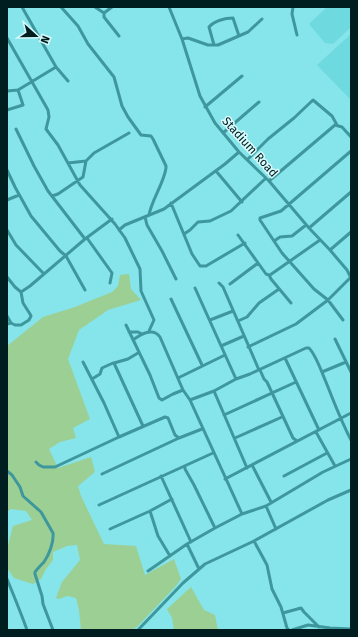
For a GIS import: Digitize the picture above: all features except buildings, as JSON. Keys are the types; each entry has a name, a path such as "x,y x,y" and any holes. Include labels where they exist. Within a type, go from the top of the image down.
{"street":[{"path":"22,7 56,67 68,81"},
{"path":"61,7 78,26 88,44 111,73 116,83 122,106 128,117 141,135 151,136 166,166 166,170 148,215"},
{"path":"96,7 104,13 104,17 119,36"},
{"path":"104,13 112,7"},
{"name":"Stadium Road","path":"170,7 205,107 223,133 268,179 307,226 347,270 351,278"},
{"path":"292,7 292,14 297,35"},
{"path":"214,45 209,27 212,23 220,20 233,18 239,36"},
{"path":"182,39 188,38 208,45 214,45 248,32 262,20"},
{"path":"7,38 49,114 46,129 54,138 83,189 120,230 133,253 140,269 141,292 154,320 149,332"},
{"path":"7,91 18,90 32,83 56,67"},
{"path":"205,107 242,76"},
{"path":"7,110 23,105 18,90"},
{"path":"248,159 268,139 313,100 332,116 337,125 342,127 351,137"},
{"path":"223,133 259,102"},
{"path":"184,234 198,222 210,221 219,218 231,211 268,179 337,125"},
{"path":"16,129 34,166 52,196 112,273 110,283"},
{"path":"52,196 60,193 83,176 86,161 94,153 129,133"},
{"path":"343,320 328,300 314,290 282,253 260,218 281,211 351,151"},
{"path":"120,230 125,225 161,211 240,152"},
{"path":"68,163 86,161"},
{"path":"7,170 31,216 60,251 66,256 85,290"},
{"path":"216,171 242,202"},
{"path":"274,241 280,237 292,236 351,192"},
{"path":"7,200 19,195"},
{"path":"172,203 198,265 202,267 206,266 245,243"},
{"path":"145,217 147,225 176,279"},
{"path":"21,292 86,239 112,220"},
{"path":"115,224 125,225"},
{"path":"7,230 16,245 44,274"},
{"path":"330,250 351,232"},
{"path":"238,235 266,274 269,275 291,304"},
{"path":"269,275 320,240"},
{"path":"230,284 258,263"},
{"path":"7,277 21,292 23,303 30,314 30,318 19,325 15,325 9,323 7,316"},
{"path":"248,346 290,327 328,300 351,278"},
{"path":"219,283 223,288 259,370 267,382 293,438 297,441"},
{"path":"195,288 236,379"},
{"path":"238,321 247,317 259,303 279,289"},
{"path":"171,299 202,366"},
{"path":"210,320 233,311"},
{"path":"126,325 160,400 183,390"},
{"path":"129,332 138,332 142,334"},
{"path":"133,340 142,334 149,332 155,333 160,337 183,390 190,400 242,514"},
{"path":"221,346 244,336"},
{"path":"335,339 351,372"},
{"path":"190,400 306,348 309,348 322,372 351,440"},
{"path":"92,379 100,374 102,368 128,359 138,353"},
{"path":"178,378 225,355"},
{"path":"285,358 327,453 335,466"},
{"path":"83,362 119,437"},
{"path":"322,372 346,362"},
{"path":"114,364 143,426"},
{"path":"224,415 296,382"},
{"path":"214,390 247,468"},
{"path":"225,479 351,413"},
{"path":"235,438 282,416"},
{"path":"36,462 43,467 53,468 143,426 167,417 175,434 179,438"},
{"path":"102,474 179,438 202,429"},
{"path":"99,505 213,453"},
{"path":"284,476 327,453"},
{"path":"148,571 186,544 215,528 242,514 266,506 335,466 351,459"},
{"path":"252,465 271,502"},
{"path":"185,466 185,470 215,528"},
{"path":"7,472 12,474 20,487 23,496 41,512 53,533 48,554 35,574 43,604 53,630"},
{"path":"163,481 169,474"},
{"path":"161,476 191,542"},
{"path":"139,630 182,583 198,569 351,490"},
{"path":"110,529 150,511 172,499"},
{"path":"266,506 276,529"},
{"path":"150,511 158,536 170,556"},
{"path":"254,541 267,565 272,589 281,607 289,630 308,625 320,628 351,629"},
{"path":"186,544 198,569"},
{"path":"7,578 14,598 23,616 27,630"},
{"path":"283,613 301,608 320,628"}],"shaded area":[{"path":"327,7 351,7 351,27 333,44 325,43 309,24"},
{"path":"351,34 351,100 317,65"}],"green space":[{"path":"129,274 131,289 141,300 108,310 79,330 68,359 90,419 73,428 76,438 60,442 49,449 58,468 91,457 95,472 78,486 81,496 104,544 136,546 145,575 174,559 181,579 137,627 132,630 81,630 76,598 67,596 59,599 56,598 62,582 80,560 77,545 67,546 53,552 53,560 41,579 33,584 14,578 7,568 7,549 13,526 32,520 26,511 11,509 7,512 7,346 43,317 75,307 112,292 118,286 120,275"},
{"path":"191,587 204,610 215,615 218,630 174,630 172,618 167,609"}]}
